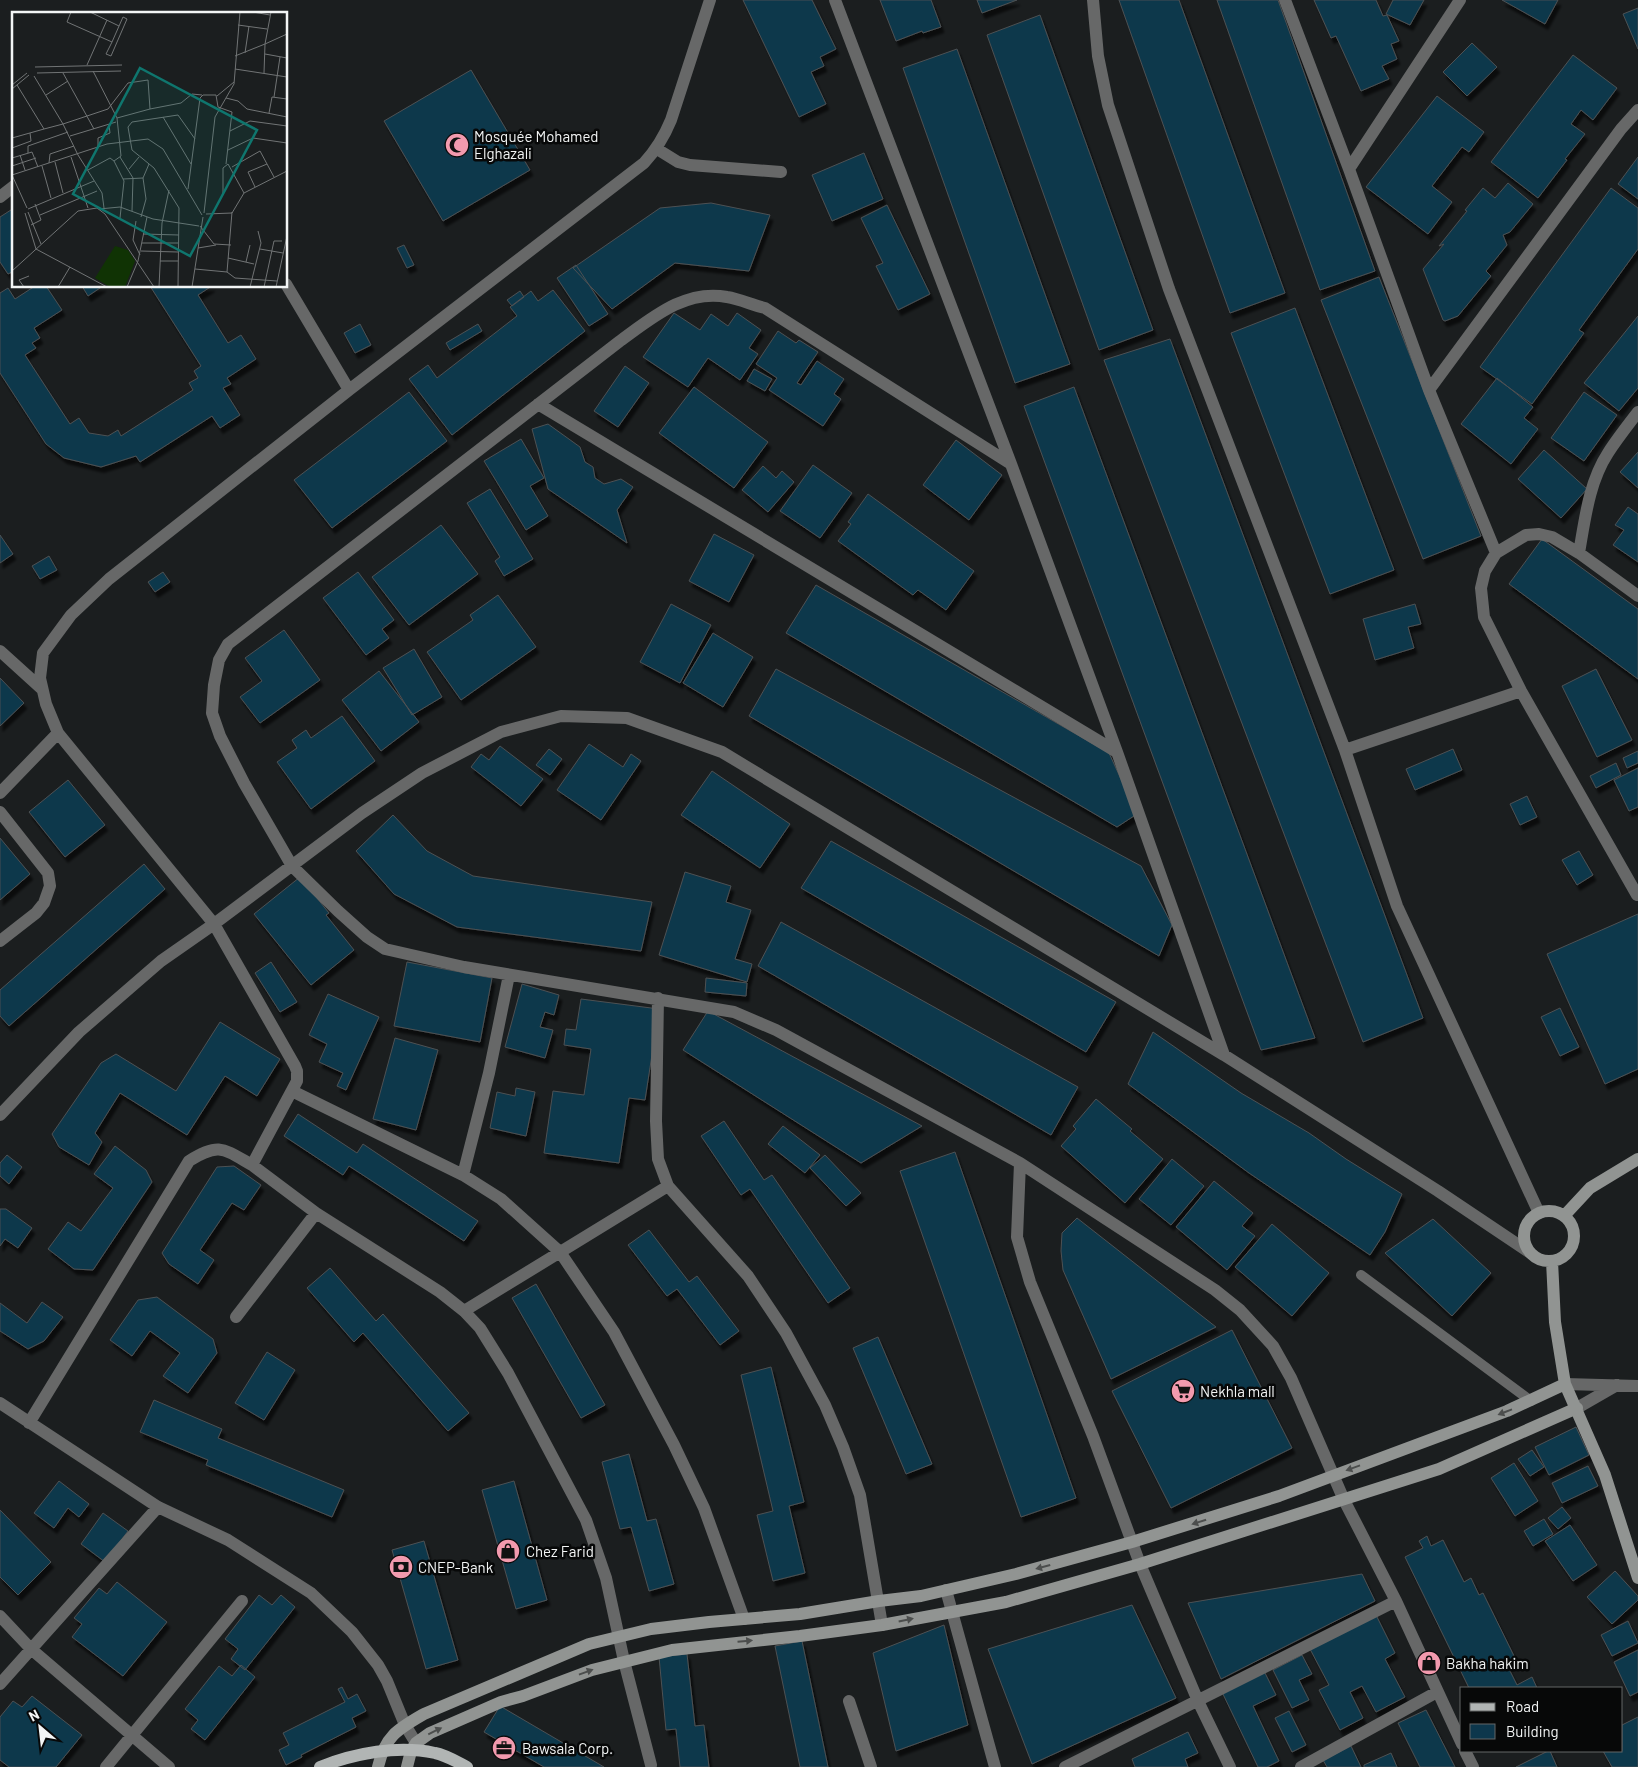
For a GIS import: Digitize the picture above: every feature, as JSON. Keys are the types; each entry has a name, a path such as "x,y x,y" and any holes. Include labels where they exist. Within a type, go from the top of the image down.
{"main road":[{"path":"1564,1216 1590,1188 1638,1160"},
{"path":"1548,1211 1564,1216 1574,1231 1572,1248 1566,1255 1552,1261 1540,1260 1529,1252 1525,1244 1524,1235 1525,1227 1530,1219 1539,1213 1548,1211"},
{"path":"1552,1261 1555,1322 1565,1384 1605,1475 1638,1578"},
{"path":"378,1767 382,1752 391,1736 405,1725 424,1714 538,1664 589,1644 651,1629 800,1614 921,1596 1016,1574 1132,1542 1280,1496 1532,1401 1565,1384"},
{"path":"407,1767 414,1747 430,1733 501,1702 523,1696 592,1670 672,1650 882,1625 1006,1602 1140,1564 1439,1469 1577,1408"},
{"path":"320,1767 382,1752 414,1747 436,1753 467,1767"}],"street":[{"path":"252,1165 292,1091 298,1071 214,924 58,732 42,689 40,678 43,653 71,616 109,580 349,390 644,163 657,149 671,120 710,0"},
{"path":"835,0 1012,464 1117,752 1224,1055"},
{"path":"1093,0 1098,56 1108,105 1166,280 1345,750 1397,906 1539,1213"},
{"path":"1285,0 1349,169 1429,390 1496,553"},
{"path":"1349,169 1460,0"},
{"path":"1429,390 1621,129 1638,110"},
{"path":"657,149 678,162 690,165 781,172"},
{"path":"0,197 12,188"},
{"path":"288,287 349,390"},
{"path":"1012,464 765,308 727,297 708,296 688,299 659,313 538,404 228,644 219,660 214,685 212,713 220,736 244,783 292,866 338,912 367,937 385,949 509,976 658,998 734,1012 776,1030 1020,1163 1215,1290 1240,1310 1273,1346 1291,1378 1344,1500 1396,1601 1460,1740"},
{"path":"538,404 1117,752"},
{"path":"1579,553 1587,507 1600,467 1638,412"},
{"path":"1637,895 1520,691 1484,617 1480,588 1485,571 1496,553 1526,535 1539,534 1552,537 1579,553 1638,596"},
{"path":"0,651 42,689"},
{"path":"1345,750 1520,691"},
{"path":"2,1107 79,1032 161,961 214,924 362,813 422,773 501,732 561,716 627,718 722,752 1224,1055 1438,1191 1529,1252"},
{"path":"0,793 58,732"},
{"path":"0,812 48,873 50,886 44,903 36,913 0,941"},
{"path":"463,1175 489,1073 509,976"},
{"path":"658,998 656,1121 658,1159 668,1186 748,1276 786,1333 825,1405 843,1447 860,1495 882,1625"},
{"path":"292,1091 463,1175 502,1199 560,1252 614,1332 674,1445 704,1508 744,1619"},
{"path":"29,1423 189,1161 202,1153 214,1149 226,1150 252,1165 316,1213 440,1292 464,1311 480,1328 508,1372 586,1520 606,1578 650,1765"},
{"path":"1020,1163 1017,1237 1030,1282 1092,1436 1140,1564 1198,1701 1230,1767"},
{"path":"464,1311 668,1186"},
{"path":"236,1317 316,1213"},
{"path":"1565,1384 1638,1386"},
{"path":"1577,1408 1617,1385"},
{"path":"0,1403 158,1507 228,1540 311,1593 352,1632 368,1651 387,1681 414,1747"},
{"path":"0,1684 158,1507"},
{"path":"946,1590 995,1767"},
{"path":"106,1767 242,1601"},
{"path":"1065,1767 1396,1601"},
{"path":"0,1616 31,1648 169,1767"},
{"path":"1300,1767 1437,1692"},
{"path":"849,1701 872,1767"},
{"path":"1466,1752 1473,1767"}],"lane":[{"path":"1361,1275 1532,1401"}],"building":[{"path":"743,0 812,0 836,49 820,57 824,66 811,72 826,104 799,117"},
{"path":"880,0 931,0 941,27 923,33 922,31 896,41"},
{"path":"977,0 1017,0 982,13"},
{"path":"1119,0 1179,0 1285,293 1230,313"},
{"path":"1217,0 1278,0 1375,271 1320,290"},
{"path":"1314,0 1376,0 1383,16 1387,15 1399,41 1391,44 1397,59 1382,66 1389,79 1361,91 1336,36 1331,38"},
{"path":"1393,0 1424,0 1410,25 1386,14"},
{"path":"1502,0 1558,0 1545,24"},
{"path":"1638,8 1638,49 1623,14"},
{"path":"1040,15 1153,330 1099,350 987,35"},
{"path":"1472,43 1497,67 1467,96 1443,72"},
{"path":"957,49 1070,364 1015,383 903,68"},
{"path":"1573,55 1617,88 1593,120 1581,110 1571,124 1585,134 1538,198 1491,162"},
{"name":"Mosquée Mohamed Elghazali","path":"471,70 530,170 443,221 384,121"},
{"path":"1437,96 1484,132 1469,152 1462,147 1432,186 1452,202 1428,234 1366,187"},
{"path":"864,153 883,199 832,221 812,175"},
{"path":"1638,157 1638,199 1618,184"},
{"path":"1508,183 1533,204 1510,232 1503,235 1507,245 1486,271 1491,276 1458,316 1445,321 1423,269 1444,244 1439,246 1483,188 1495,198"},
{"path":"1611,188 1638,208 1638,249 1579,330 1584,333 1532,404 1480,367"},
{"path":"711,203 770,215 749,271 675,263 612,309 573,268 660,208"},
{"path":"887,205 930,294 898,310 876,266 883,263 861,218"},
{"path":"12,209 12,272 8,274 0,262 0,217"},
{"path":"404,245 414,265 407,268 397,248"},
{"path":"576,265 608,314 589,326 557,278"},
{"path":"1379,277 1481,536 1423,559 1321,300"},
{"path":"8,288 15,299 32,288 47,288 62,310 34,328 40,338 32,343 36,348 25,355 70,424 79,418 89,433 108,436 118,430 121,436 193,390 189,383 198,378 194,371 201,366 151,288 209,288 198,295 228,343 241,335 256,359 227,378 231,384 223,388 240,415 220,428 212,416 140,462 136,456 101,467 64,458 46,444 0,373 0,293"},
{"path":"83,288 100,288 88,296"},
{"path":"553,290 585,331 452,435 409,379 428,365 437,378 517,316 510,307 531,291 538,301"},
{"path":"520,291 524,297 512,306 507,300"},
{"path":"1295,308 1394,570 1330,594 1231,333"},
{"path":"674,313 700,330 711,314 728,326 737,313 761,330 749,348 758,354 740,380 708,358 688,387 643,357"},
{"path":"1638,316 1638,388 1619,411 1584,383"},
{"path":"360,324 371,345 355,353 344,333"},
{"path":"478,324 482,331 450,350 446,343"},
{"path":"778,331 796,343 799,340 818,352 797,383 801,385 817,361 844,379 834,394 841,399 823,426 769,390 777,378 756,364"},
{"path":"1170,339 1423,1018 1363,1042 1104,360"},
{"path":"625,366 649,383 618,427 594,411"},
{"path":"754,369 772,379 765,391 747,381"},
{"path":"1497,378 1533,407 1524,418 1538,429 1511,464 1461,424"},
{"path":"694,387 768,442 734,488 659,433"},
{"path":"1074,387 1315,1038 1261,1050 1024,406"},
{"path":"409,392 447,441 332,528 294,480"},
{"path":"1584,392 1617,415 1584,461 1551,438"},
{"path":"548,424 580,447 585,462 593,467 595,478 604,484 621,479 633,487 617,510 627,543 548,489 532,429"},
{"path":"521,439 544,478 530,486 548,516 526,530 484,461"},
{"path":"956,440 1002,475 969,520 923,485"},
{"path":"1544,450 1587,489 1561,518 1518,479"},
{"path":"1638,452 1638,488 1620,472"},
{"path":"813,465 852,493 820,538 780,511"},
{"path":"763,466 776,478 782,471 794,482 768,512 742,490"},
{"path":"490,489 533,559 504,576 495,561 500,557 467,503"},
{"path":"868,494 974,571 946,610 918,590 913,595 838,541 851,524 848,522"},
{"path":"1628,507 1638,514 1638,562 1613,545 1624,530 1615,525"},
{"path":"441,525 478,574 409,625 372,577"},
{"path":"714,534 754,555 729,602 689,581"},
{"path":"0,535 13,554 0,563"},
{"path":"1542,539 1638,609 1638,679 1509,584"},
{"path":"49,556 57,570 40,579 32,566"},
{"path":"163,572 170,582 155,592 148,582"},
{"path":"358,572 394,620 382,629 389,638 366,655 323,598"},
{"path":"816,585 1109,753 1137,814 1117,827 786,633"},
{"path":"498,595 536,647 461,700 427,652 473,620 470,615"},
{"path":"671,604 711,625 680,683 640,662"},
{"path":"1415,604 1421,624 1408,627 1414,648 1375,660 1363,619"},
{"path":"284,630 320,680 260,723 240,697 262,681 245,658"},
{"path":"713,633 753,657 723,707 683,683"},
{"path":"414,649 442,697 412,715 383,668"},
{"path":"776,669 1141,866 1172,925 1159,956 749,716"},
{"path":"1596,669 1632,740 1597,757 1562,686"},
{"path":"379,671 419,722 381,751 342,700"},
{"path":"0,678 24,703 0,726"},
{"path":"342,716 375,761 311,809 277,762 297,748 292,740 306,730 311,738"},
{"path":"589,744 623,767 631,754 641,761 601,820 557,790"},
{"path":"500,746 543,779 521,806 471,767 481,754 489,760"},
{"path":"549,749 562,759 550,775 536,765"},
{"path":"1453,749 1462,770 1415,790 1406,769"},
{"path":"1638,751 1638,763 1627,768 1623,758"},
{"path":"1616,763 1621,775 1596,788 1590,776"},
{"path":"1638,768 1638,807 1629,811 1614,780"},
{"path":"712,771 790,824 760,868 681,815"},
{"path":"68,780 105,825 65,857 29,812"},
{"path":"1527,796 1537,817 1520,825 1510,804"},
{"path":"393,815 427,851 473,876 652,902 641,951 457,927 394,894 356,851"},
{"path":"0,838 30,874 0,900"},
{"path":"831,841 1116,1002 1086,1052 801,888"},
{"path":"1579,851 1593,875 1577,885 1562,860"},
{"path":"144,864 165,889 9,1026 0,1016 0,990"},
{"path":"685,872 731,886 726,902 751,910 735,959 752,964 747,982 659,955"},
{"path":"300,877 329,913 326,915 354,950 311,985 254,914"},
{"path":"1638,914 1638,1069 1605,1084 1547,954"},
{"path":"781,922 1078,1087 1051,1135 758,966"},
{"path":"271,962 297,1002 280,1012 255,973"},
{"path":"407,962 492,978 480,1042 394,1026"},
{"path":"706,978 747,983 746,996 705,992"},
{"path":"522,984 559,995 554,1015 545,1012 540,1027 553,1030 545,1058 505,1047"},
{"path":"328,994 379,1017 346,1090 337,1086 343,1073 319,1062 327,1044 309,1035"},
{"path":"581,999 659,1009 645,1100 629,1098 619,1163 544,1153 553,1091 584,1095 591,1049 564,1045 566,1029 576,1030"},
{"path":"1560,1008 1579,1047 1560,1056 1541,1017"},
{"path":"708,1011 922,1126 861,1163 683,1050"},
{"path":"220,1022 280,1059 257,1096 225,1076 187,1135 120,1093 95,1133 102,1142 89,1165 59,1147 52,1134 101,1063 116,1054 176,1091"},
{"path":"1153,1032 1241,1093 1309,1133 1402,1194 1385,1232 1370,1255 1249,1173 1128,1084"},
{"path":"395,1038 438,1050 416,1130 373,1119"},
{"path":"516,1088 535,1092 526,1136 490,1128 497,1092 515,1096"},
{"path":"1096,1099 1132,1129 1130,1131 1163,1159 1125,1203 1061,1146 1076,1129 1073,1126"},
{"path":"298,1114 357,1153 363,1144 478,1221 464,1241 349,1166 343,1175 284,1136"},
{"path":"724,1121 764,1180 772,1175 850,1288 828,1303 750,1189 741,1195 701,1136"},
{"path":"783,1126 820,1155 805,1173 768,1144"},
{"path":"115,1146 146,1170 152,1182 93,1270 74,1269 48,1249 68,1222 81,1231 113,1188 94,1174"},
{"path":"955,1152 1076,1498 1021,1517 900,1171"},
{"path":"7,1155 22,1167 9,1184 0,1176 0,1163"},
{"path":"825,1155 861,1193 846,1206 810,1168"},
{"path":"1172,1159 1204,1186 1171,1225 1139,1199"},
{"path":"234,1166 261,1185 244,1210 232,1203 200,1250 214,1260 198,1284 169,1264 162,1253 217,1167"},
{"path":"1214,1181 1253,1213 1242,1226 1255,1236 1227,1270 1176,1227"},
{"path":"0,1209 6,1209 32,1228 18,1248 5,1239 0,1246"},
{"path":"1077,1218 1216,1327 1111,1379 1063,1270 1062,1233"},
{"path":"1433,1219 1491,1273 1452,1316 1385,1253"},
{"path":"1272,1224 1329,1273 1292,1316 1235,1267"},
{"path":"649,1230 689,1282 697,1276 739,1331 720,1345 677,1289 667,1296 628,1245"},
{"path":"330,1268 376,1321 383,1314 469,1413 448,1431 363,1333 354,1342 307,1288"},
{"path":"536,1284 605,1405 581,1418 512,1298"},
{"path":"157,1297 213,1339 217,1353 188,1393 163,1376 180,1353 150,1331 132,1356 110,1340 138,1300"},
{"path":"42,1302 63,1317 44,1341 28,1349 0,1331 0,1303 27,1323"},
{"path":"1232,1330 1292,1448 1171,1508 1112,1391"},
{"path":"878,1337 932,1464 906,1474 853,1348"},
{"path":"267,1352 295,1370 264,1420 235,1403"},
{"path":"771,1367 804,1502 789,1506 805,1573 773,1581 757,1515 773,1511 741,1375"},
{"path":"154,1400 222,1429 218,1438 344,1490 332,1517 206,1465 208,1460 140,1432"},
{"path":"1576,1427 1589,1455 1549,1475 1535,1447"},
{"path":"1532,1450 1544,1467 1530,1476 1518,1459"},
{"path":"629,1454 647,1521 656,1519 674,1584 649,1591 631,1527 620,1529 602,1462"},
{"path":"1514,1463 1538,1501 1515,1516 1491,1478"},
{"path":"1588,1466 1598,1486 1562,1503 1552,1483"},
{"path":"59,1481 89,1504 79,1517 68,1508 54,1528 34,1513"},
{"path":"514,1481 547,1600 516,1609 482,1490"},
{"path":"1562,1507 1571,1518 1558,1529 1548,1518"},
{"path":"0,1510 51,1562 18,1595 0,1577"},
{"path":"103,1513 128,1531 105,1562 81,1544"},
{"path":"1544,1519 1553,1534 1533,1546 1524,1531"},
{"path":"1570,1525 1597,1565 1573,1581 1545,1541"},
{"path":"1427,1536 1431,1546 1443,1540 1464,1582 1471,1578 1479,1595 1483,1593 1515,1658 1506,1663 1517,1685 1532,1677 1537,1687 1469,1687 1405,1557 1423,1548 1419,1541"},
{"path":"424,1541 458,1660 426,1669 392,1550"},
{"path":"1615,1571 1638,1596 1638,1600 1612,1624 1587,1597"},
{"path":"1362,1574 1375,1601 1221,1679 1188,1603"},
{"path":"117,1582 167,1622 123,1676 72,1637 82,1624 74,1618 99,1588 107,1594"},
{"path":"259,1595 272,1605 281,1595 295,1607 245,1670 231,1659 238,1649 225,1639"},
{"path":"1132,1605 1176,1698 1032,1764 988,1649"},
{"path":"1376,1615 1395,1653 1385,1659 1405,1697 1376,1712 1362,1686 1350,1692 1363,1718 1340,1730 1319,1690 1329,1685 1310,1649"},
{"path":"1628,1621 1638,1643 1612,1656 1601,1635"},
{"path":"944,1625 968,1725 896,1751 873,1653"},
{"path":"802,1641 828,1767 800,1767 775,1646"},
{"path":"1638,1650 1638,1692 1630,1696 1614,1662"},
{"path":"687,1654 695,1726 704,1725 709,1767 680,1767 676,1729 666,1730 659,1657"},
{"path":"1302,1655 1312,1674 1299,1680 1309,1700 1292,1708 1273,1670"},
{"path":"241,1665 255,1677 205,1740 191,1729 198,1720 185,1709 219,1666 232,1676"},
{"path":"1264,1671 1276,1695 1253,1706 1279,1761 1267,1767 1258,1767 1222,1692"},
{"path":"342,1687 348,1699 357,1694 366,1711 352,1718 356,1727 301,1755 302,1757 286,1765 279,1750 289,1745 283,1733 345,1702 338,1689"},
{"path":"32,1696 82,1735 56,1767 9,1767 0,1760 0,1717 13,1701 22,1707"},
{"path":"500,1706 604,1767 544,1767 484,1732"},
{"path":"1426,1710 1455,1767 1420,1767 1398,1723"},
{"path":"1289,1711 1306,1745 1292,1752 1275,1718"},
{"path":"1638,1717 1638,1767 1612,1767 1604,1752 1623,1752 1623,1724"},
{"path":"1188,1732 1198,1753 1185,1759 1188,1767 1135,1767 1132,1759"},
{"path":"1351,1746 1361,1767 1327,1767 1323,1760"},
{"path":"1546,1752 1550,1752 1557,1767 1516,1767"},
{"path":"1391,1753 1397,1767 1364,1767 1364,1765"}],"place":[{"name":"Mosquée Mohamed Elghazali","path":"457,145"},
{"name":"Nekhla mall","path":"1183,1391"},
{"name":"Chez Farid","path":"508,1551"},
{"name":"CNEP-Bank","path":"401,1567"},
{"name":"Bakha hakim","path":"1429,1663"},
{"name":"Bawsala Corp.","path":"504,1748"}]}
